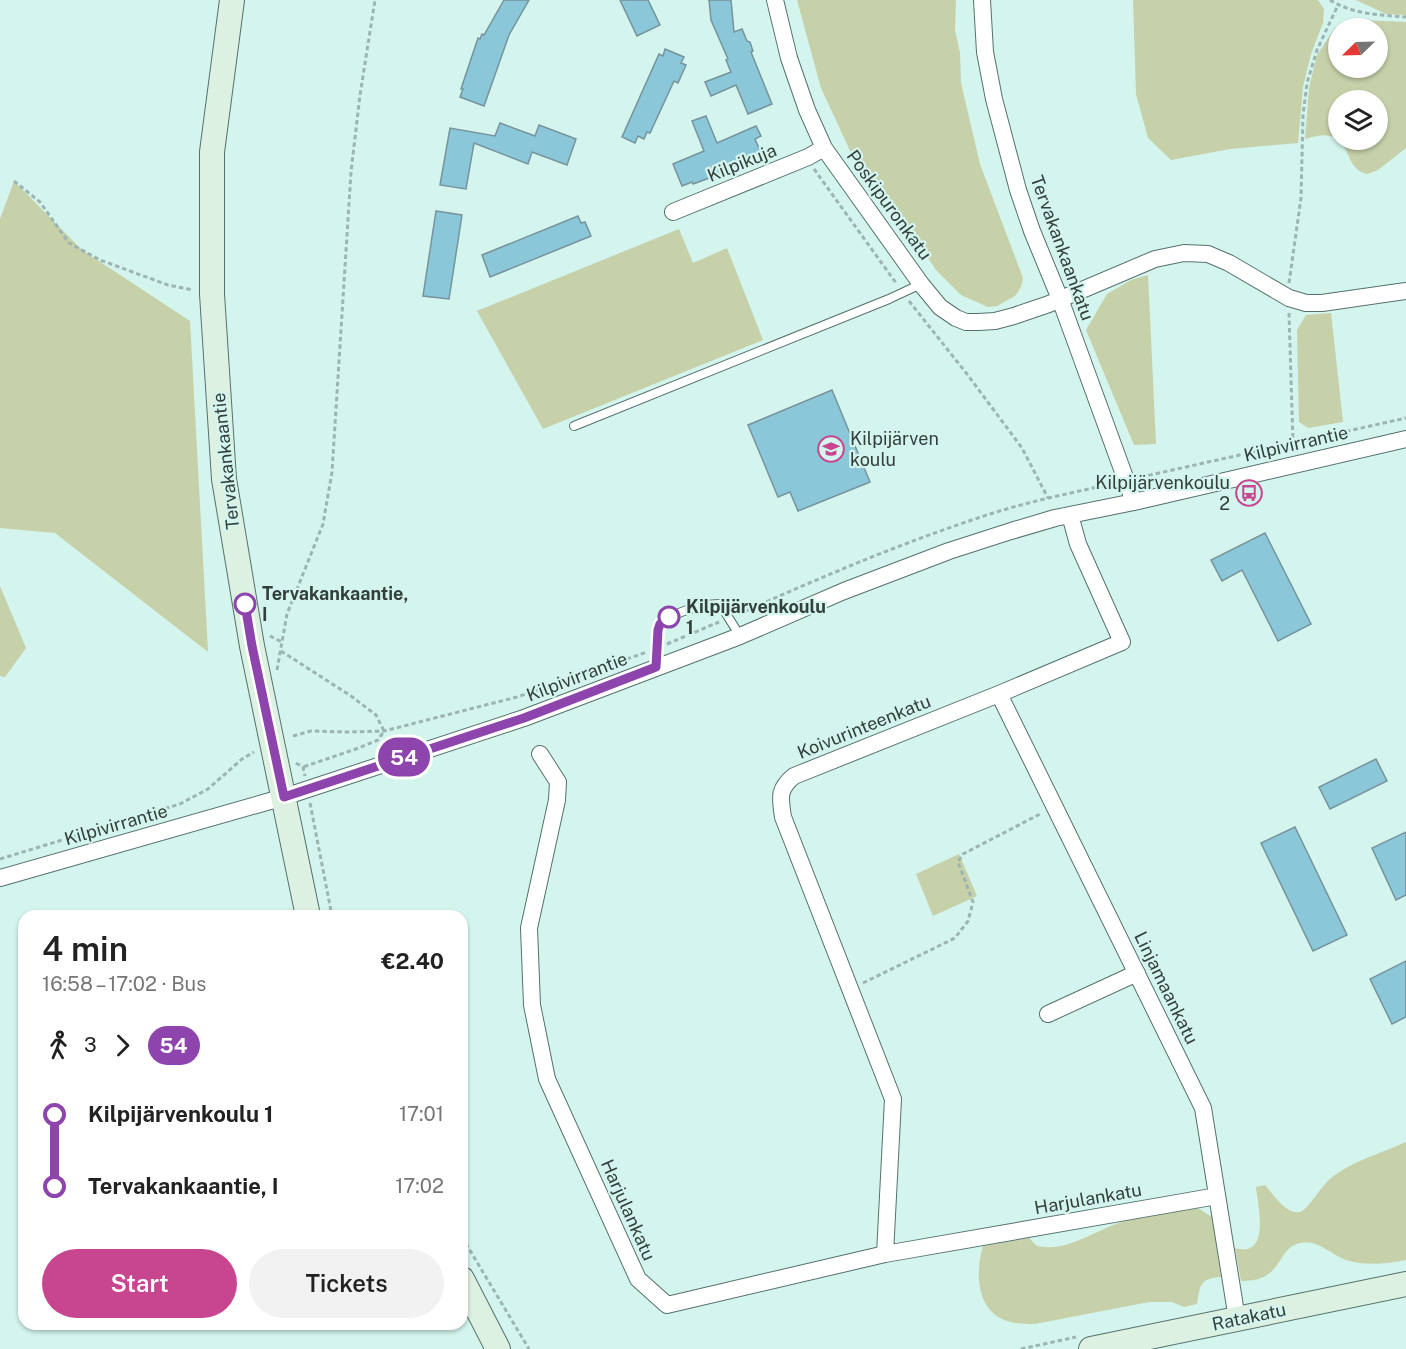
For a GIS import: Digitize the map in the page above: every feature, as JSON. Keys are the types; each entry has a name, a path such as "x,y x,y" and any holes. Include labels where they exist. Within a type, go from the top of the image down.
{"street":[{"name":"Tervakankaantie","path":"232,0 212,152 212,294 225,478 252,646 307,910"},
{"name":"Poskipuronkatu","path":"775,0 796,79 824,148 921,284 940,307 956,318 966,322 995,321 1060,299 1155,259 1184,253 1208,254 1229,263 1289,298"},
{"name":"Tervakankaankatu","path":"982,0 985,52 1018,190 1134,502"},
{"name":"Kilpikuja","path":"673,212 808,157 824,148"},
{"path":"1289,298 1306,303 1322,303 1406,291"},
{"name":"Kilpivirrantie","path":"0,878 284,797 524,718 740,636 844,591 949,551 1062,516 1134,502 1406,439"},
{"name":"Koivurinteenkatu","path":"885,1254 893,1099 783,817 780,798 784,784 794,776 1122,642 1078,544 1062,516"},
{"name":"Linjamaankatu","path":"999,694 1203,1108 1237,1319"},
{"name":"Harjulankatu","path":"540,754 558,782 557,800 529,928 532,1005 547,1079 638,1279 667,1305 885,1254 1217,1196"},
{"path":"1048,1014 1137,974"},
{"name":"Ratakatu","path":"1091,1349 1406,1284"},
{"path":"468,1290 498,1343"}],"lane":[{"path":"574,426 921,284"},
{"path":"656,667 660,624 669,617 706,604 720,604 740,636"}],"path":[{"path":"276,679 287,614 323,524 332,472 351,172 375,0"},
{"path":"1330,0 1338,5 1370,15 1406,17"},
{"path":"1293,443 1289,289 1301,198 1303,115 1307,83 1317,50 1338,5"},
{"path":"808,157 816,172 903,293 968,374 1022,448 1048,498 1062,516"},
{"path":"14,181 39,202 69,243 100,260 168,285 212,294"},
{"path":"1144,477 1406,418"},
{"path":"293,736 311,731 384,730 517,697 656,650 818,579 979,517 1048,498 1116,483"},
{"path":"280,650 376,715 384,730"},
{"path":"290,760 303,767 378,740 384,730"},
{"path":"0,859 180,804 208,789 242,759 258,749"},
{"path":"303,767 331,910"},
{"path":"851,990 955,938 968,921 973,902 959,868 958,861 963,854 1054,807"},
{"path":"468,1247 529,1349"}],"green space":[{"path":"797,0 956,0 955,30 960,53 961,83 980,164 1023,278 1021,287 1015,296 997,306 988,307 961,295 936,270 914,237 858,168 821,88"},
{"path":"1133,0 1318,0 1324,9 1323,23 1311,54 1303,87 1298,143 1230,149 1171,160 1148,138 1136,94"},
{"path":"1356,0 1406,0 1406,15 1386,14"},
{"path":"1388,21 1406,22 1406,148 1378,170 1367,174 1358,170 1346,150 1388,150 1388,90 1328,90 1328,136 1305,139 1309,88 1317,55 1328,38 1328,78 1388,78"},
{"path":"14,181 82,250 190,321 208,652 55,533 0,528 0,219"},
{"path":"679,229 693,263 727,248 763,340 543,429 477,311"},
{"path":"1148,275 1156,444 1134,445 1086,330 1107,294 1131,280"},
{"path":"1331,313 1343,422 1308,428 1299,422 1297,330 1306,315"},
{"path":"0,586 26,648 5,677 0,676"},
{"path":"959,854 977,896 933,916 916,874"},
{"path":"1406,1142 1406,1260 1361,1263 1340,1258 1319,1245 1307,1242 1292,1246 1272,1271 1265,1276 1255,1280 1241,1281 1235,1248 1246,1249 1254,1246 1258,1238 1260,1217 1256,1187 1265,1185 1285,1207 1300,1212 1307,1207 1327,1181 1339,1172"},
{"path":"1198,1208 1212,1217 1221,1277 1209,1279 1202,1284 1197,1304 1184,1307 1172,1302 1149,1302 1028,1324 1010,1322 997,1316 984,1300 979,1279 983,1246 1029,1238 1037,1246 1060,1246 1125,1221"}],"building":[{"path":"504,0 529,0 509,35 484,106 460,97 463,89 461,89 478,38 484,35"},
{"path":"620,0 648,0 660,25 637,36"},
{"path":"709,0 731,0 734,32 742,29 747,41 750,42 753,51 751,52 772,104 748,114 736,85 711,96 705,82 731,72 726,60 728,59 711,20"},
{"path":"665,49 684,57 681,63 686,65 678,83 674,81 650,133 647,132 644,139 638,136 635,143 622,137 659,54 663,56"},
{"path":"706,116 717,143 756,126 761,136 755,139 761,153 712,177 682,186 673,164 704,151 692,121"},
{"path":"500,123 535,136 539,125 576,139 567,165 532,152 528,164 474,143 466,189 440,185 450,128 495,136"},
{"path":"436,211 462,215 449,299 423,296"},
{"path":"578,216 581,223 585,222 591,236 490,277 482,255"},
{"path":"832,390 870,482 798,511 790,492 778,497 748,425"},
{"path":"1265,533 1311,624 1278,641 1242,570 1222,581 1211,560"},
{"path":"1376,759 1387,781 1330,809 1319,787"},
{"path":"1295,827 1347,935 1313,951 1261,843"},
{"path":"1406,832 1406,895 1396,900 1372,848"},
{"path":"1406,961 1406,1017 1392,1024 1370,979"}],"bus line":[{"name":"54","path":"245,604 284,797 524,718 656,667 658,630 660,624 669,617"}],"place":[{"name":"Kilpijärven koulu","path":"831,449"},
{"name":"Kilpijärvenkoulu 2","path":"1249,493"},
{"name":"Tervakankaantie, I","path":"245,604"},
{"name":"Kilpijärvenkoulu 1","path":"669,617"}]}
